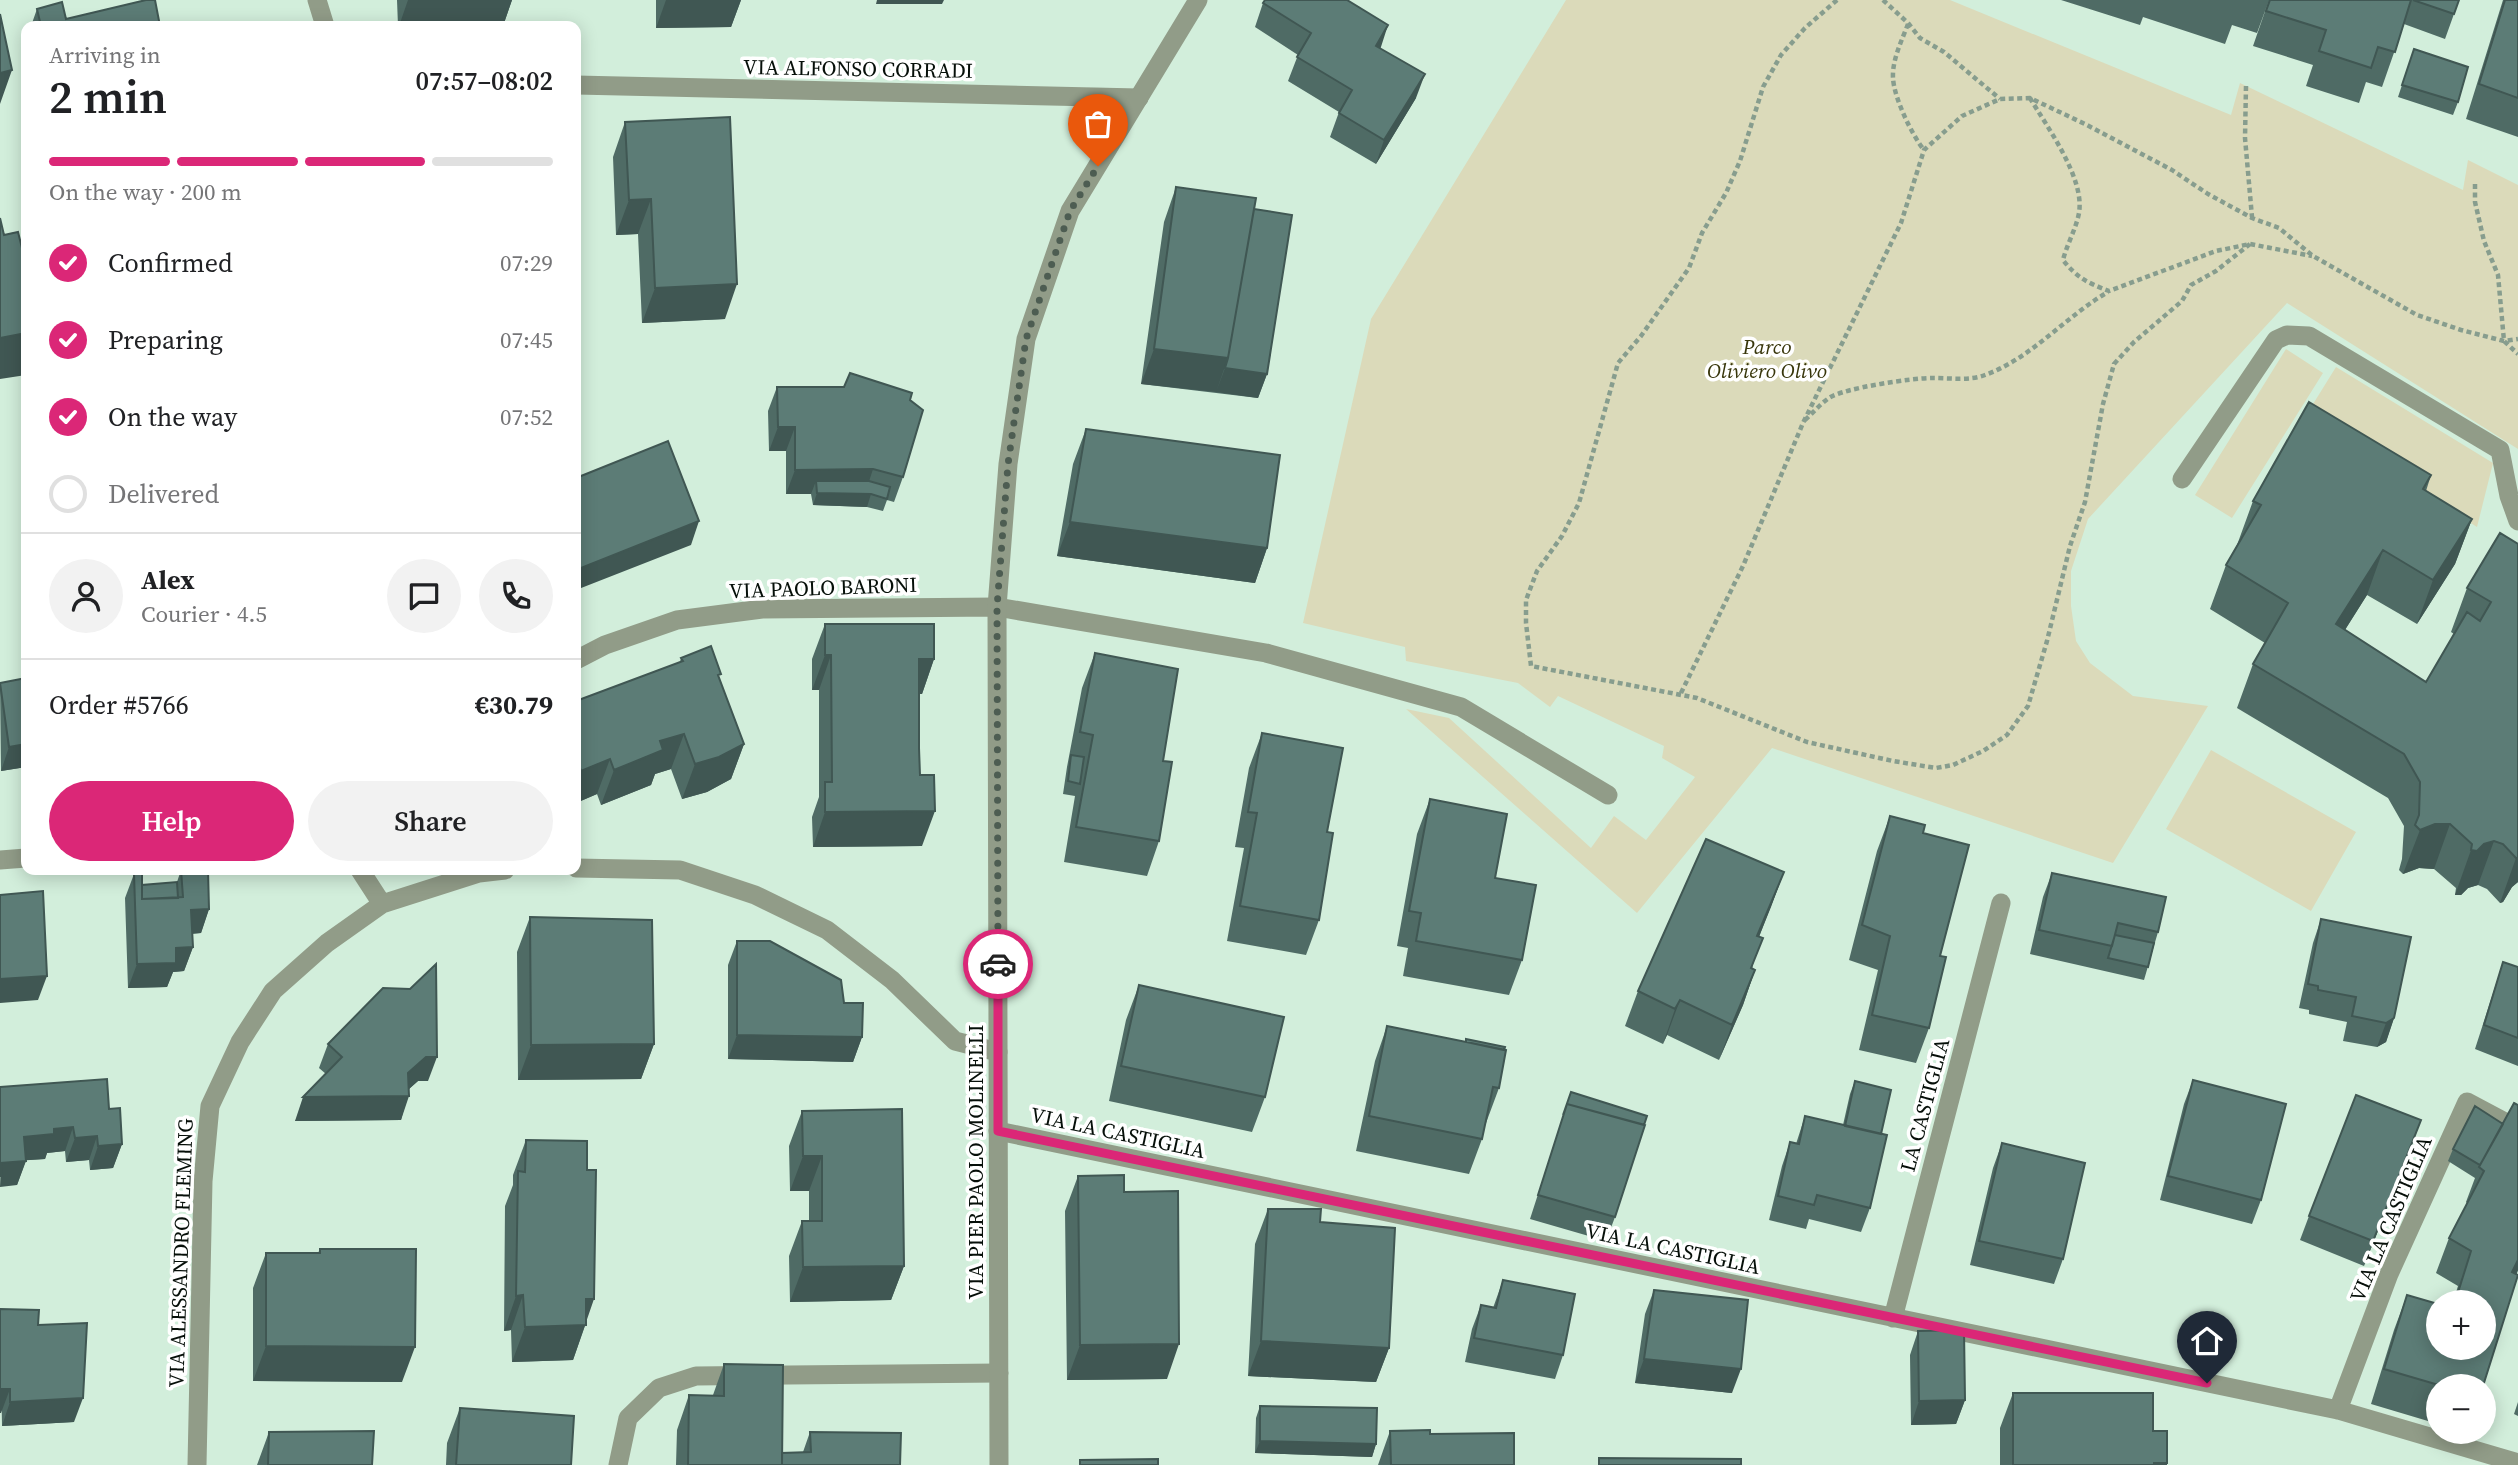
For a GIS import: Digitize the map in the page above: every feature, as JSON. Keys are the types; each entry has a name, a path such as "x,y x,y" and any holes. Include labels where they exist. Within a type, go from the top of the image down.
{"street":[{"path":"317,0 323,21"},
{"name":"VIA PIER PAOLO MOLINELLI","path":"999,1465 997,607 1008,464 1026,339 1070,211 1198,0"},
{"name":"VIA ALFONSO CORRADI","path":"581,85 1139,98"},
{"path":"2182,478 2276,340 2287,335 2309,336 2500,450 2509,496 2518,521"},
{"path":"997,607 1266,653 1461,707 1608,795"},
{"name":"VIA PAOLO BARONI","path":"581,658 606,645 677,620 762,609 997,607"},
{"path":"0,860 21,858"},
{"path":"581,868 680,870 755,895 827,930 892,980 955,1041 998,1052"},
{"path":"363,875 382,904"},
{"name":"VIA ALESSANDRO FLEMING","path":"197,1465 203,1181 210,1106 240,1042 273,991 327,943 382,904 473,875"},
{"name":"LA CASTIGLIA","path":"1893,1318 2001,903"},
{"name":"VIA LA CASTIGLIA","path":"2338,1410 2389,1274 2467,1102 2518,1129"},
{"name":"VIA LA CASTIGLIA","path":"998,1131 2338,1410 2518,1463"},
{"path":"618,1465 628,1418 659,1388 696,1376 999,1373"}],"path":[{"path":"1837,0 1805,28 1781,55 1763,87 1740,161 1726,193 1702,233 1689,268 1618,363 1579,503 1562,536 1537,572 1526,600 1531,666 1681,693 1807,742 1936,768 1954,765 1983,751 2007,735 2028,706 2070,546 2085,502 2103,404 2114,364 2134,342 2182,301 2191,285 2216,271 2250,244"},
{"path":"1883,0 1920,38 1944,52 2000,99"},
{"path":"1908,23 1896,59 1893,78 1903,111 1924,150"},
{"path":"2246,86 2245,138 2252,218"},
{"path":"1681,693 1742,566 1803,423 1901,223 1924,150 1962,116 2000,99 2031,98 2172,170 2252,218 2279,228 2313,256 2417,315 2504,341 2518,339"},
{"path":"2031,98 2071,172 2080,210 2063,260 2075,275 2109,291"},
{"path":"2475,184 2474,202 2484,241 2498,275 2504,341 2518,354"},
{"path":"1803,423 1831,397 1909,378 1983,377 2029,350 2085,305 2109,291 2217,251 2250,244 2313,256"}],"green space":[{"name":"Parco Oliviero Olivo","path":"1566,0 1950,0 2231,115 2240,83 2463,190 2468,160 2518,185 2518,449 2287,303 2088,519 2071,571 2071,606 2076,641 2090,663 2133,696 2208,706 2113,863 1772,748 1637,913 1406,709 1449,718 1591,848 1614,816 1646,840 1695,777 1662,758 1664,746 1558,696 1550,707 1518,683 1406,661 1405,647 1303,623 1371,319"},
{"path":"2286,349 2323,373 2232,518 2195,495"},
{"path":"2336,367 2493,463 2477,527 2305,417"},
{"path":"2211,750 2356,832 2311,911 2166,829"}],"building":[{"path":"155,0 159,21 40,21 37,9 62,2 66,19"},
{"path":"1265,0 1347,0 1388,25 1376,46 1425,74 1384,140 1339,113 1352,90 1297,57 1311,33 1263,3"},
{"path":"2270,0 2411,0 2395,52 2378,47 2371,68 2319,51 2326,30 2266,11"},
{"path":"2413,0 2459,0 2454,14"},
{"path":"2505,0 2518,0 2518,98 2479,84"},
{"path":"0,14 12,70 0,73"},
{"path":"2414,49 2468,67 2458,102 2402,85"},
{"path":"730,117 737,284 655,288 651,199 629,200 625,122"},
{"path":"1176,187 1256,198 1228,358 1154,349"},
{"path":"1254,209 1292,215 1267,374 1225,368"},
{"path":"0,218 4,235 18,232 21,244 21,334 0,338"},
{"path":"850,373 912,393 910,400 923,410 903,477 873,469 795,470 795,427 778,427 777,387 844,387"},
{"path":"2309,402 2431,475 2423,489 2472,519 2433,580 2383,550 2336,624 2426,682 2467,612 2480,621 2491,602 2467,588 2500,533 2518,544 2518,858 2503,844 2494,841 2484,844 2477,851 2471,850 2472,844 2450,824 2435,824 2420,830 2415,825 2419,815 2420,782 2404,754 2253,664 2288,603 2226,565 2261,505 2253,501"},
{"path":"1086,429 1280,455 1267,548 1070,522"},
{"path":"668,441 699,521 581,568 581,476"},
{"path":"816,481 869,481 890,487 887,499 871,494 817,493"},
{"path":"825,624 934,624 934,659 919,659 919,748 920,775 934,775 935,811 825,812 825,782 832,782 831,655 825,655"},
{"path":"711,646 721,674 718,675 744,744 719,757 695,764 684,734 660,741 663,750 614,770 610,759 581,771 581,699 683,661 681,658"},
{"path":"1095,653 1178,669 1163,761 1172,762 1159,841 1076,827 1093,735 1080,732"},
{"path":"21,679 21,745 9,747 0,683"},
{"path":"1262,733 1343,748 1327,832 1333,833 1319,920 1240,906 1257,813 1248,812"},
{"path":"1071,755 1084,757 1080,784 1068,781"},
{"path":"1430,799 1507,814 1495,878 1536,885 1522,960 1416,941 1421,913 1409,911"},
{"path":"1890,816 1925,825 1923,833 1969,845 1940,956 1946,957 1929,1028 1872,1015 1890,936 1862,925"},
{"path":"1706,839 1784,872 1757,936 1763,938 1751,968 1755,970 1732,1025 1680,1000 1675,1009 1638,991"},
{"path":"2052,873 2166,897 2158,932 2118,923 2112,946 2039,930"},
{"path":"134,875 142,875 142,899 183,897 181,875 208,875 209,909 191,910 193,947 176,948 176,963 137,964"},
{"path":"177,882 178,898 142,899 142,885"},
{"path":"43,891 47,976 0,979 0,895"},
{"path":"530,917 652,920 654,1044 531,1045"},
{"path":"2321,919 2411,937 2394,1018 2386,1023 2352,1016 2356,997 2318,990 2318,986 2308,984"},
{"path":"2115,935 2154,943 2148,967 2108,958"},
{"path":"737,941 770,941 841,980 844,1003 863,1003 862,1037 737,1035"},
{"path":"2503,962 2518,967 2518,1038 2484,1025"},
{"path":"436,964 437,1057 426,1057 408,1073 409,1096 303,1097 342,1057 328,1044 383,988 410,989"},
{"path":"1139,985 1284,1017 1265,1097 1121,1066"},
{"path":"1387,1026 1506,1050 1499,1088 1493,1087 1482,1139 1369,1116"},
{"path":"1466,1039 1505,1047 1504,1050 1466,1042"},
{"path":"107,1079 109,1109 120,1108 122,1144 98,1146 97,1136 75,1138 73,1127 54,1129 54,1134 24,1137 26,1161 1,1163 0,1176 0,1087"},
{"path":"2193,1080 2286,1104 2261,1200 2168,1176"},
{"path":"1855,1081 1891,1090 1881,1134 1845,1126"},
{"path":"1571,1092 1647,1116 1644,1125 1567,1104 1563,1115"},
{"path":"2356,1095 2421,1120 2373,1241 2309,1216"},
{"path":"2514,1103 2518,1105 2518,1260 2512,1272 2518,1275 2496,1345 2496,1290 2459,1290 2471,1251 2449,1238 2484,1171 2479,1167"},
{"path":"1567,1104 1645,1125 1615,1217 1538,1195"},
{"path":"2475,1106 2503,1124 2480,1165 2453,1149"},
{"path":"902,1109 904,1266 803,1267 802,1221 822,1221 822,1156 803,1156 802,1111"},
{"path":"1805,1116 1887,1135 1870,1208 1817,1195 1814,1205 1778,1196 1790,1142 1799,1144"},
{"path":"526,1140 587,1141 587,1170 596,1170 594,1299 586,1299 586,1325 525,1327 523,1295 516,1296 518,1171 525,1172"},
{"path":"2002,1143 2085,1163 2063,1259 1979,1241"},
{"path":"1124,1175 1124,1192 1178,1191 1179,1344 1080,1345 1078,1176"},
{"path":"1268,1209 1321,1209 1320,1222 1395,1228 1389,1348 1261,1341"},
{"path":"320,1249 416,1249 415,1347 266,1346 266,1253 320,1253"},
{"path":"1503,1280 1575,1294 1563,1355 1474,1338 1481,1305 1496,1308"},
{"path":"1654,1290 1748,1300 1741,1369 1644,1359"},
{"path":"2407,1295 2426,1301 2426,1360 2491,1360 2487,1374 2426,1374 2426,1381 2384,1369"},
{"path":"0,1309 39,1310 38,1325 87,1323 83,1398 10,1402 10,1389 0,1389"},
{"path":"1964,1330 1965,1400 1919,1401 1918,1331"},
{"path":"724,1364 783,1365 782,1465 688,1465 689,1395 724,1396"},
{"path":"2013,1393 2153,1393 2153,1431 2167,1431 2167,1463 2013,1465"},
{"path":"1260,1406 1377,1408 1376,1444 1260,1441"},
{"path":"460,1408 574,1416 571,1465 456,1465"},
{"path":"1430,1430 1430,1434 1514,1433 1514,1465 1391,1465 1390,1431"},
{"path":"374,1431 372,1465 268,1465 269,1432"},
{"path":"810,1432 901,1433 900,1465 782,1465 782,1453 811,1452"},
{"path":"1599,1458 1741,1459 1741,1465 1599,1465"},
{"path":"1158,1459 1158,1465 1080,1465 1080,1460"}],"way so far":[{"path":"998,964 997,607 1008,464 1026,339 1070,211 1098,166"}],"route":[{"path":"998,964 998,1131 2207,1383"}]}
